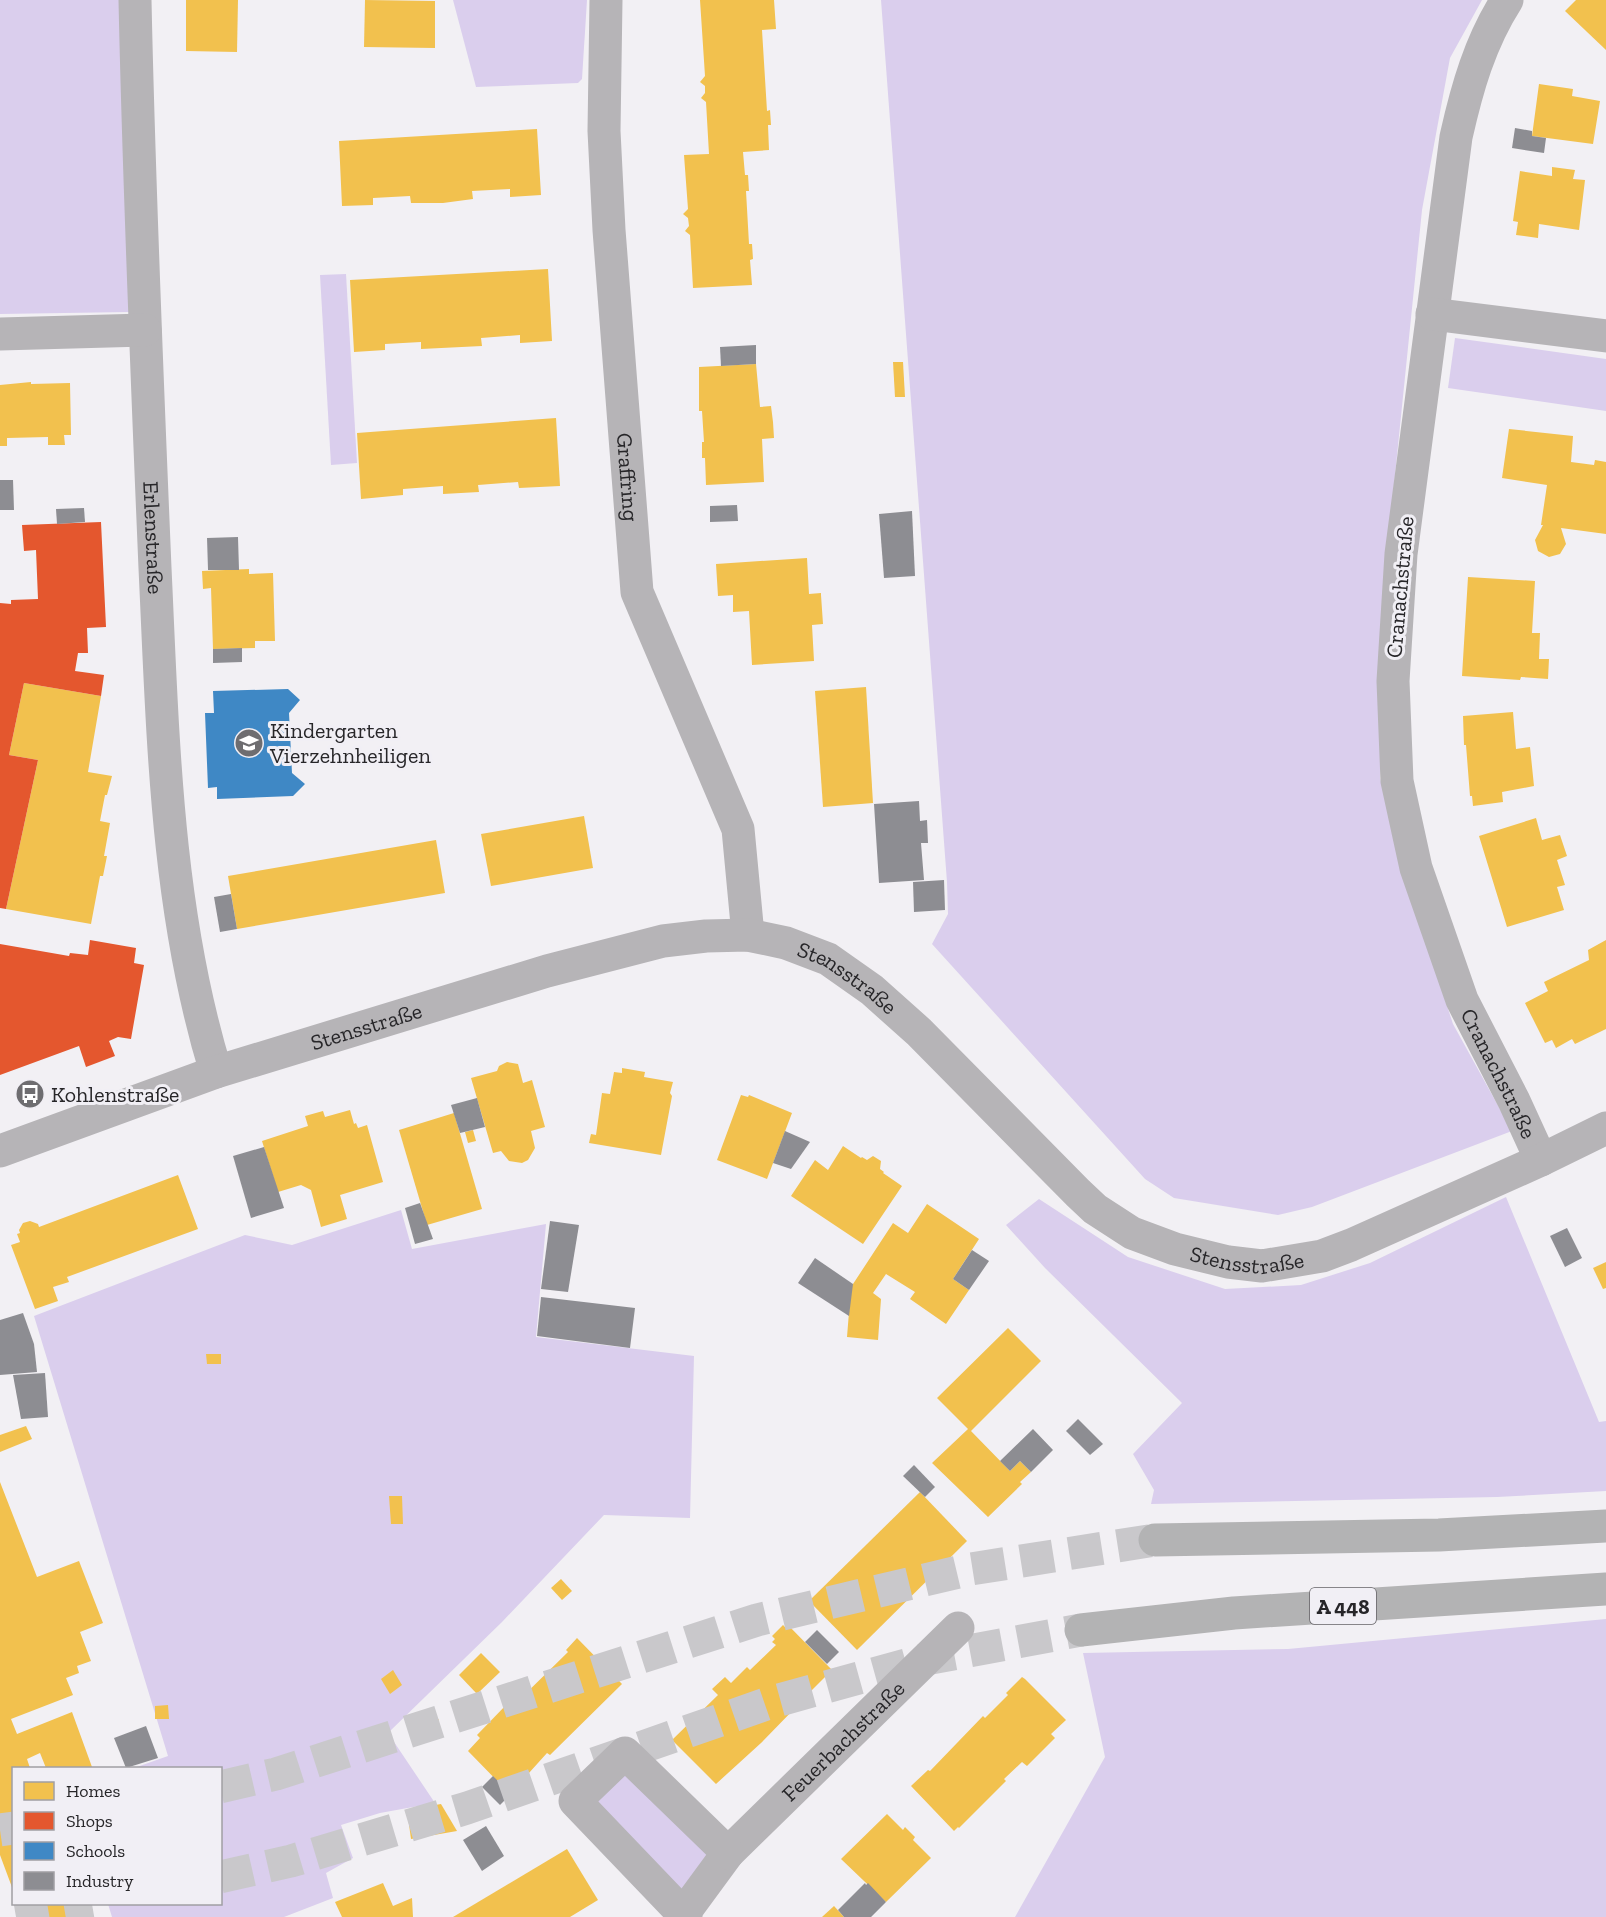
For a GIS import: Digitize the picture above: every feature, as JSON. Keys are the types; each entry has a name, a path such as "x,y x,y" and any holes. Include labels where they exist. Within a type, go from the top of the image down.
{"highway":[{"path":"1155,1540 1439,1535 1606,1526"},
{"name":"A 448","path":"1081,1629 1234,1613 1606,1589"}],"street":[{"name":"Erlenstraße","path":"135,0 145,330 168,813 184,938 202,1028 216,1072"},
{"name":"Graffring","path":"606,0 604,131 607,197 637,592 738,829 748,935"},
{"name":"Cranachstraße","path":"1507,0 1482,46 1468,86 1456,136 1401,554 1393,681 1397,781 1416,868 1462,1000 1514,1101 1541,1160"},
{"path":"1432,314 1606,336"},
{"path":"0,334 145,330"},
{"name":"Stensstraße","path":"0,1151 216,1072 547,971 663,941 706,936 748,935 786,943 828,959 872,990 919,1032 980,1096 1095,1209 1132,1233 1175,1249 1228,1262 1262,1266 1322,1256 1541,1160 1606,1128"},
{"name":"Feuerbachstraße","path":"728,1853 625,1753 575,1802 684,1916 728,1853 957,1628"}],"shaded area":[{"path":"0,0 119,0 129,312 0,314"},
{"path":"453,0 587,0 582,79 578,83 476,87"},
{"path":"881,0 1482,0 1450,58 1422,210 1389,534 1380,778 1407,884 1453,1024 1512,1131 1312,1207 1278,1215 1174,1198 1145,1179 932,944 948,914 947,882"},
{"path":"346,274 357,463 331,465 320,275"},
{"path":"1455,338 1606,359 1606,411 1448,388"},
{"path":"1506,1197 1599,1422 1606,1421 1606,1491 1497,1497 1151,1504 1154,1490 1133,1454 1182,1403 1045,1268 1006,1225 1039,1199 1128,1257 1225,1289 1301,1285 1370,1263"},
{"path":"401,1210 412,1249 546,1224 536,1337 694,1356 690,1518 604,1515 502,1622 388,1733 435,1803 380,1813 341,1825 353,1858 326,1873 333,1898 284,1917 112,1917 108,1905 222,1905 222,1767 137,1767 168,1756 34,1316 245,1235 292,1245"},
{"path":"1606,1619 1606,1917 1015,1917 1105,1757 1083,1653 1288,1649"},
{"path":"625,1753 728,1853 684,1914 575,1801"}],"building: Homes":[{"path":"186,0 238,0 237,52 186,51"},
{"path":"365,0 435,1 435,48 364,47"},
{"path":"700,0 774,0 776,29 762,30 767,111 770,110 771,125 768,125 769,150 743,152 745,175 748,175 749,191 746,191 749,244 752,244 753,259 750,260 752,285 693,288 690,235 685,231 689,226 688,218 683,214 688,209 684,155 709,154 706,102 701,98 705,93 705,86 700,82 705,76"},
{"path":"1576,0 1606,0 1606,50 1565,11"},
{"path":"1539,84 1573,89 1572,96 1600,101 1593,144 1532,136"},
{"path":"537,129 541,195 510,197 510,189 472,191 473,199 443,203 411,203 410,196 373,198 373,205 342,206 339,141"},
{"path":"1552,167 1575,170 1573,179 1585,180 1579,230 1539,224 1538,238 1516,235 1518,222 1513,221 1520,171 1552,176"},
{"path":"548,269 552,341 520,343 520,335 481,338 482,346 421,349 421,342 385,344 385,350 354,352 350,280"},
{"path":"893,362 903,362 905,397 895,397"},
{"path":"756,364 760,407 771,406 773,422 774,438 762,439 764,482 706,485 705,458 702,458 702,442 704,442 702,411 699,411 699,367"},
{"path":"31,382 31,384 70,383 71,435 64,435 65,445 48,445 48,437 7,438 7,446 0,446 0,385"},
{"path":"556,418 560,486 519,488 518,482 478,485 479,492 443,494 443,486 403,489 403,495 361,499 357,433"},
{"path":"1509,429 1573,436 1571,462 1594,465 1595,460 1606,462 1606,534 1561,528 1566,544 1560,554 1549,557 1538,551 1535,540 1543,525 1541,525 1547,485 1502,478"},
{"path":"807,558 809,594 821,593 823,624 812,625 814,661 752,665 749,611 733,612 733,595 718,596 716,564"},
{"path":"249,569 249,574 273,573 275,641 255,641 255,648 213,649 211,588 203,589 202,571"},
{"path":"1468,577 1535,581 1532,633 1540,633 1539,659 1549,659 1548,679 1521,677 1520,680 1462,676"},
{"path":"24,683 101,696 88,772 112,776 107,795 105,795 100,821 110,823 104,856 107,856 103,876 100,876 91,924 6,909 38,760 9,755"},
{"path":"866,687 873,803 823,807 815,691"},
{"path":"1513,712 1516,749 1530,747 1534,786 1502,792 1503,802 1473,806 1472,796 1470,796 1466,745 1464,745 1463,716"},
{"path":"584,816 593,868 491,886 481,834"},
{"path":"1536,818 1542,840 1560,835 1567,856 1557,860 1565,885 1557,887 1564,910 1507,927 1479,836"},
{"path":"436,840 445,893 237,929 228,876"},
{"path":"1606,940 1606,1029 1575,1044 1572,1039 1556,1048 1552,1040 1545,1043 1525,1003 1548,991 1544,982 1589,960 1588,950"},
{"path":"507,1062 518,1064 523,1083 532,1080 545,1127 531,1131 535,1148 528,1160 522,1163 509,1161 501,1151 493,1153 471,1078 497,1071 499,1066"},
{"path":"622,1068 645,1072 644,1077 673,1082 661,1155 589,1143 591,1134 596,1135 602,1093 610,1094 614,1072 622,1073"},
{"path":"741,1095 748,1097 749,1095 792,1113 767,1179 717,1160"},
{"path":"350,1110 354,1124 356,1123 358,1128 367,1125 383,1182 340,1195 347,1219 321,1227 311,1190 301,1185 278,1192 262,1141 308,1126 305,1116 323,1111 325,1117"},
{"path":"454,1113 482,1209 427,1225 399,1130"},
{"path":"473,1130 476,1141 468,1143 465,1132"},
{"path":"843,1146 861,1158 867,1160 873,1156 881,1161 880,1169 883,1173 902,1186 863,1244 791,1196 815,1160 828,1170"},
{"path":"178,1175 198,1229 67,1277 69,1282 53,1287 58,1301 35,1309 11,1245 20,1242 17,1234 20,1233 19,1230 23,1223 30,1221 38,1224 39,1227"},
{"path":"927,1204 979,1239 953,1279 969,1290 946,1324 910,1299 915,1292 886,1274 873,1293 881,1299 878,1340 847,1337 851,1287 893,1223 908,1233"},
{"path":"1606,1262 1606,1288 1603,1289 1593,1268"},
{"path":"1008,1328 1041,1361 971,1431 1010,1471 1020,1461 1031,1472 988,1517 932,1463 968,1429 937,1398"},
{"path":"206,1354 221,1354 221,1364 207,1364"},
{"path":"26,1426 32,1439 0,1452 0,1435"},
{"path":"0,1482 37,1577 79,1561 103,1623 80,1632 91,1661 77,1666 79,1673 66,1678 73,1695 11,1719 17,1734 72,1712 92,1767 46,1767 40,1753 27,1759 30,1767 12,1767 12,1887 0,1855"},
{"path":"920,1492 967,1541 857,1650 809,1601"},
{"path":"389,1496 402,1496 403,1524 391,1524"},
{"path":"561,1579 572,1591 562,1600 551,1588"},
{"path":"783,1625 786,1628 788,1625 832,1670 809,1693 811,1695 800,1707 798,1705 716,1784 672,1740 718,1695 712,1689 725,1677 731,1683 747,1667 750,1670 776,1645 772,1642 775,1639 772,1636"},
{"path":"577,1638 622,1684 550,1755 547,1753 510,1794 468,1751 480,1738 477,1735 508,1703 512,1707 568,1652 566,1650"},
{"path":"481,1653 500,1672 477,1694 459,1675"},
{"path":"393,1670 402,1685 390,1694 381,1679"},
{"path":"1022,1677 1066,1720 1051,1734 1055,1738 1027,1766 1022,1762 1004,1779 1006,1781 954,1831 911,1786 928,1770 930,1771 983,1716 985,1718"},
{"path":"168,1705 169,1719 155,1719 155,1706"},
{"path":"428,1709 439,1720 428,1730 418,1719"},
{"path":"441,1804 457,1831 411,1839 407,1810"},
{"path":"887,1814 903,1830 905,1827 915,1837 913,1840 931,1858 886,1902 841,1859"},
{"path":"567,1849 598,1900 570,1917 453,1917"},
{"path":"383,1883 393,1906 412,1898 413,1917 342,1917 335,1902"},
{"path":"19,1905 88,1905 93,1917 24,1917"},
{"path":"834,1906 844,1917 822,1917"}],"building: Shops":[{"path":"101,522 106,627 87,628 88,653 78,653 75,671 104,675 101,696 24,683 9,755 38,760 6,909 0,908 0,603 11,604 11,600 38,599 36,550 24,551 22,525"},
{"path":"90,940 136,948 134,963 144,965 131,1039 118,1037 109,1041 115,1056 86,1067 79,1046 0,1075 0,944 69,956 70,953 88,955"}],"building: Schools":[{"name":"Kindergarten Vierzehnheiligen","path":"288,689 300,700 289,713 292,773 305,784 293,796 217,799 217,787 208,788 205,713 214,713 213,691"}],"building: Industry":[{"path":"1515,128 1532,131 1532,136 1546,138 1544,153 1512,148"},
{"path":"756,345 756,364 721,366 720,347"},
{"path":"0,480 13,480 14,510 0,510"},
{"path":"737,505 738,521 710,522 710,506"},
{"path":"84,508 85,522 57,524 56,509"},
{"path":"912,511 915,576 884,578 879,514"},
{"path":"238,537 239,570 208,570 207,538"},
{"path":"242,648 242,662 213,663 213,649"},
{"path":"919,801 920,821 927,820 928,843 921,843 924,880 879,883 874,804"},
{"path":"944,880 945,910 914,912 913,882"},
{"path":"231,894 237,929 220,932 214,897"},
{"path":"477,1098 485,1127 460,1133 451,1105"},
{"path":"785,1131 810,1142 791,1169 773,1163"},
{"path":"264,1147 284,1208 251,1218 233,1156"},
{"path":"420,1203 433,1239 415,1244 405,1208"},
{"path":"550,1221 579,1225 568,1292 541,1289"},
{"path":"1567,1228 1582,1258 1565,1267 1550,1236"},
{"path":"972,1250 989,1261 969,1290 953,1279"},
{"path":"815,1258 853,1284 849,1316 798,1283"},
{"path":"541,1297 635,1308 630,1348 537,1336"},
{"path":"23,1313 34,1344 37,1372 0,1375 0,1320"},
{"path":"45,1373 48,1417 21,1419 13,1375"},
{"path":"1078,1419 1103,1444 1090,1455 1066,1431"},
{"path":"1033,1429 1053,1450 1031,1472 1020,1461 1010,1471 1000,1461"},
{"path":"914,1465 935,1487 925,1497 903,1476"},
{"path":"817,1630 839,1652 827,1664 805,1642"},
{"path":"146,1726 158,1758 126,1767 114,1738"},
{"path":"493,1776 511,1794 500,1805 482,1787"},
{"path":"486,1826 504,1856 482,1871 463,1840"},
{"path":"865,1883 866,1885 868,1883 886,1902 871,1917 844,1917 838,1910"}],"tunnel":[{"path":"222,1787 276,1774 757,1620 971,1569 1155,1540"},
{"path":"222,1877 291,1861 467,1808 772,1702 931,1658 1081,1630"},
{"path":"0,1830 12,1828"},
{"path":"16,1917 86,1905"}],"place":[{"name":"Kindergarten Vierzehnheiligen","path":"249,743"},
{"name":"Kohlenstraße","path":"30,1094"}]}
